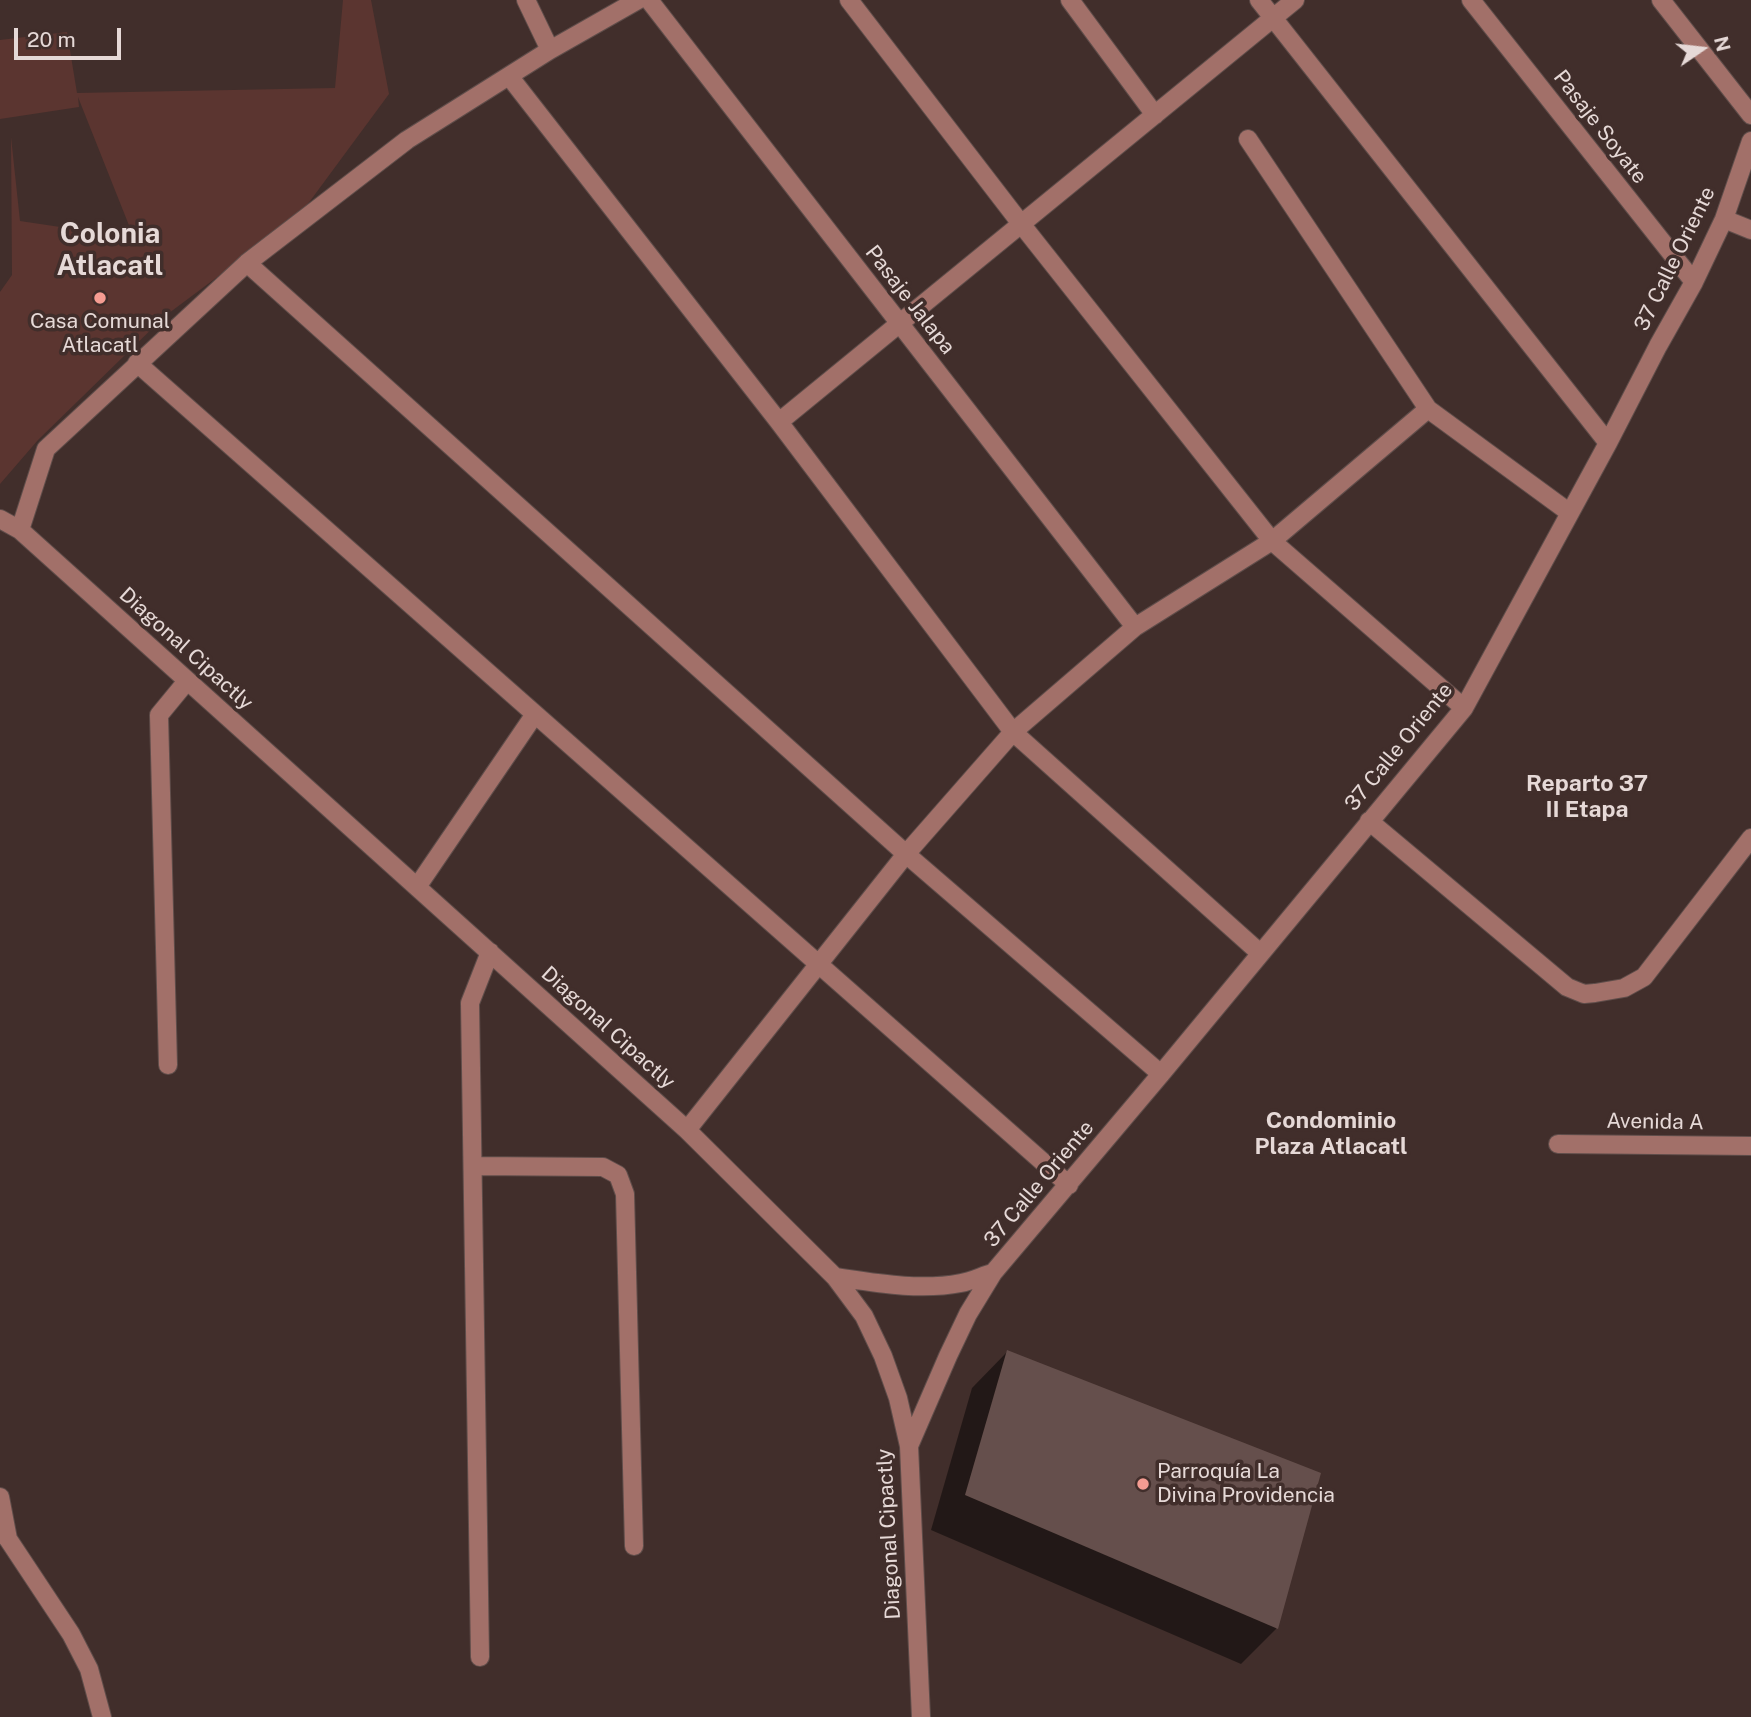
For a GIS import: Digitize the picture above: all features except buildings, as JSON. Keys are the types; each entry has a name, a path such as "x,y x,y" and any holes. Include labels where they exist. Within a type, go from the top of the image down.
{"street":[{"path":"526,0 551,50"},
{"path":"20,530 46,449 247,262 407,141 551,50 638,0"},
{"name":"Pasaje Jalapa","path":"649,0 1135,627"},
{"path":"849,0 1021,225 1272,541 1464,708"},
{"path":"1070,0 1155,115"},
{"path":"1259,0 1608,443"},
{"path":"779,422 1295,0"},
{"name":"Pasaje Soyate","path":"1471,0 1694,282"},
{"path":"1661,0 1751,115"},
{"path":"509,76 779,422 1013,732 1261,953"},
{"path":"1248,139 1428,409 1570,513"},
{"name":"37 Calle Oriente","path":"909,1446 947,1356 993,1273 1464,708 1694,282 1724,219 1751,141"},
{"path":"1724,219 1751,230"},
{"path":"247,262 906,854 1161,1074"},
{"path":"137,363 1069,1185"},
{"path":"687,1130 906,854 1013,732 1135,627 1272,541 1428,409"},
{"name":"Diagonal Cipactly","path":"0,519 20,530 687,1130 835,1276 864,1316 883,1356 898,1398 909,1446 921,1717"},
{"path":"168,1065 159,715 187,681"},
{"path":"417,887 535,714"},
{"path":"1369,821 1567,987 1584,994 1624,988 1644,977 1751,838"},
{"path":"480,1657 470,1003 489,952"},
{"name":"Avenida A","path":"1558,1144 1751,1146"},
{"path":"473,1166 603,1167 618,1175 625,1194 634,1546"},
{"path":"835,1276 875,1283 934,1286 962,1283 993,1273"},
{"path":"0,1497 4,1535 77,1646 89,1669 102,1717"}],"shaded area":[{"path":"343,0 371,0 389,94 299,216 165,316 38,440 0,484 0,292 12,275 11,137 20,221 134,238 78,97 79,107 0,119 0,40 67,32 77,93 335,88"}],"place":[{"name":"Casa Comunal Atlacatl","path":"100,298"},
{"name":"Parroquía La Divina Providencia","path":"1143,1484"}],"district":[{"name":"Colonia Atlacatl","path":"110,250"},
{"name":"Reparto 37 II Etapa","path":"1587,797"},
{"name":"Condominio Plaza Atlacatl","path":"1331,1134"}]}
